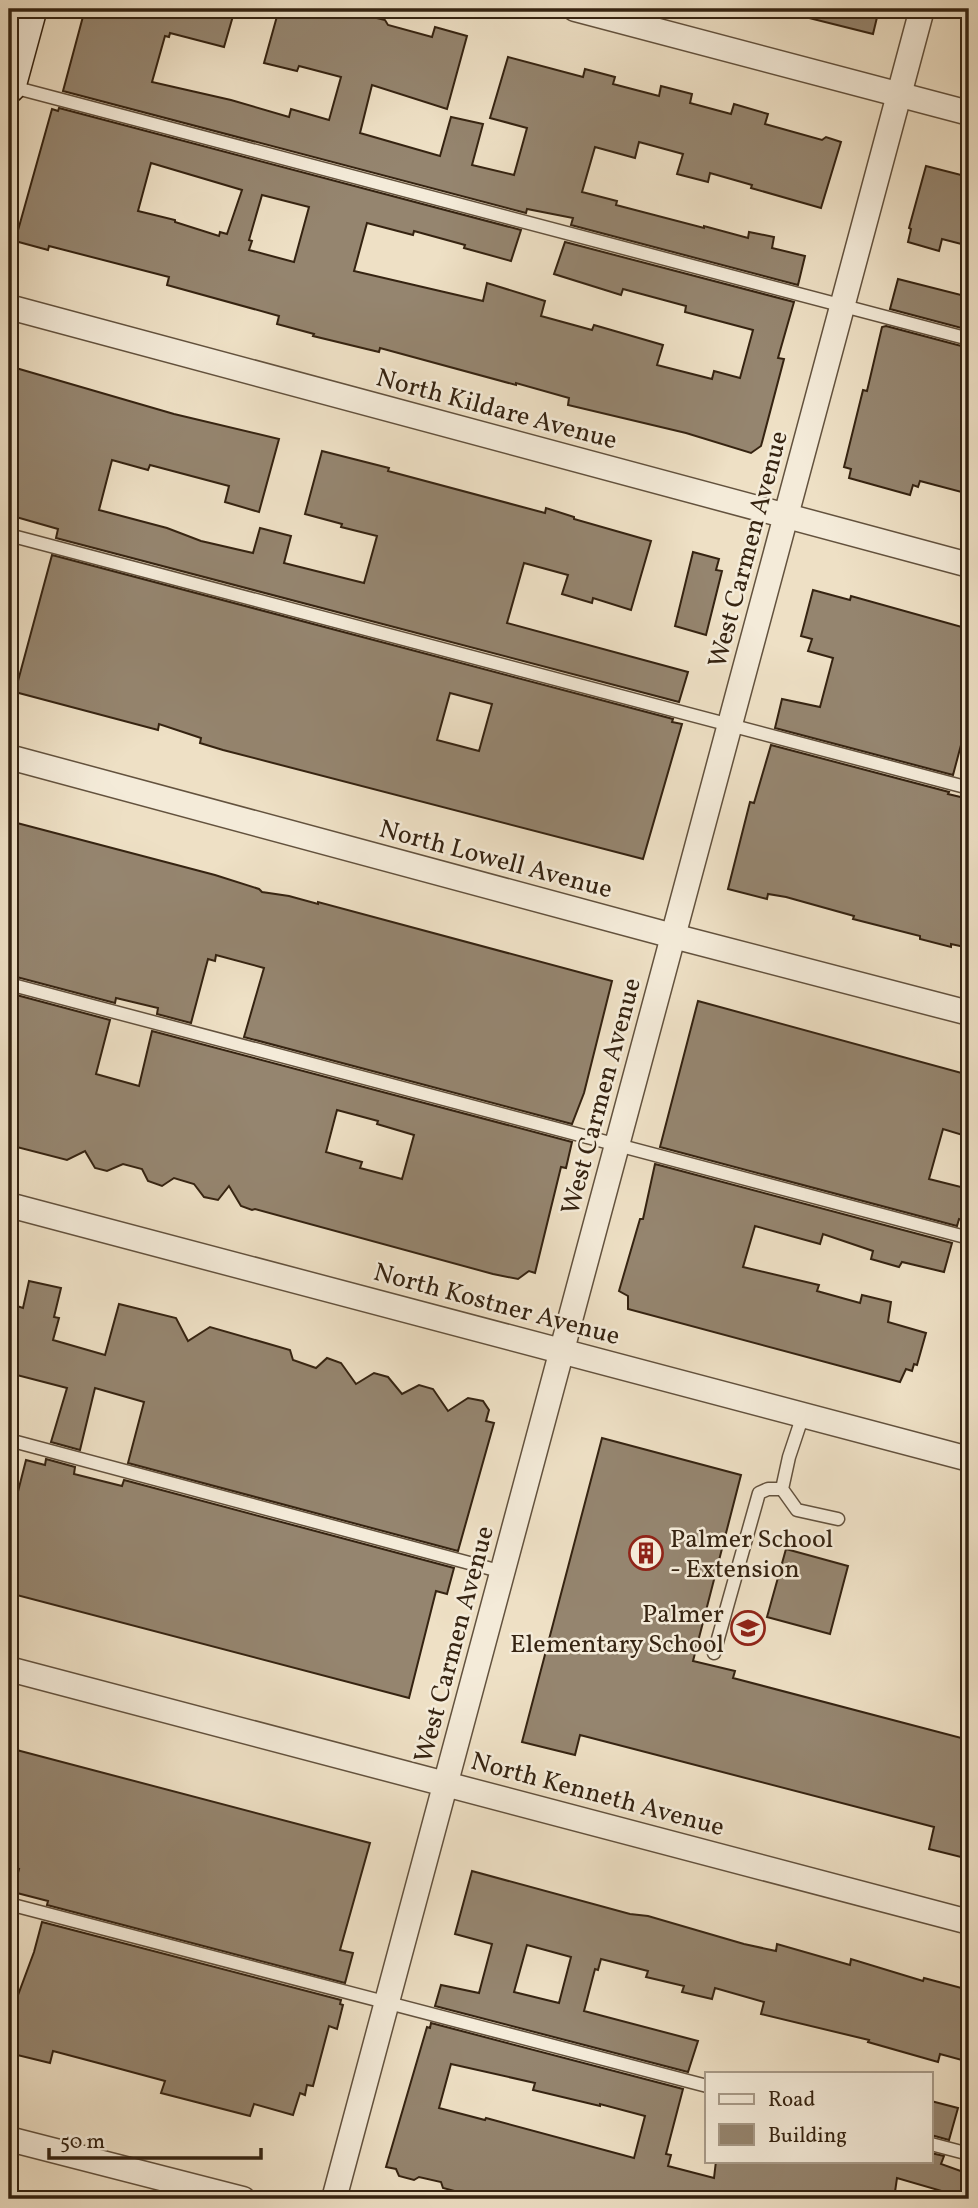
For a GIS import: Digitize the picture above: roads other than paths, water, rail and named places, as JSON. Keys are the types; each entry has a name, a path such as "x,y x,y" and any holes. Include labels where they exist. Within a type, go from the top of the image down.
{"main road":[{"path":"9,86 30,9"}],"street":[{"path":"575,9 969,113"},
{"name":"West Carmen Avenue","path":"334,2199 922,9"},
{"name":"North Kildare Avenue","path":"9,307 969,565"},
{"name":"North Lowell Avenue","path":"9,757 969,1013"},
{"name":"North Kostner Avenue","path":"9,1205 969,1460"},
{"name":"North Kenneth Avenue","path":"9,1669 969,1922"},
{"path":"9,2139 243,2199"}],"lane":[{"path":"9,86 969,339"},
{"path":"9,535 969,788"},
{"path":"9,985 969,1238"},
{"path":"803,1415 790,1452 782,1489 797,1510 838,1519"},
{"path":"9,1440 503,1572"},
{"path":"713,1653 759,1493 768,1489 782,1489"},
{"path":"9,1904 705,2085"},
{"path":"932,2144 969,2154"}],"place":[{"name":"Palmer School - Extension","path":"646,1553"},
{"name":"Palmer Elementary School","path":"748,1628"}]}
